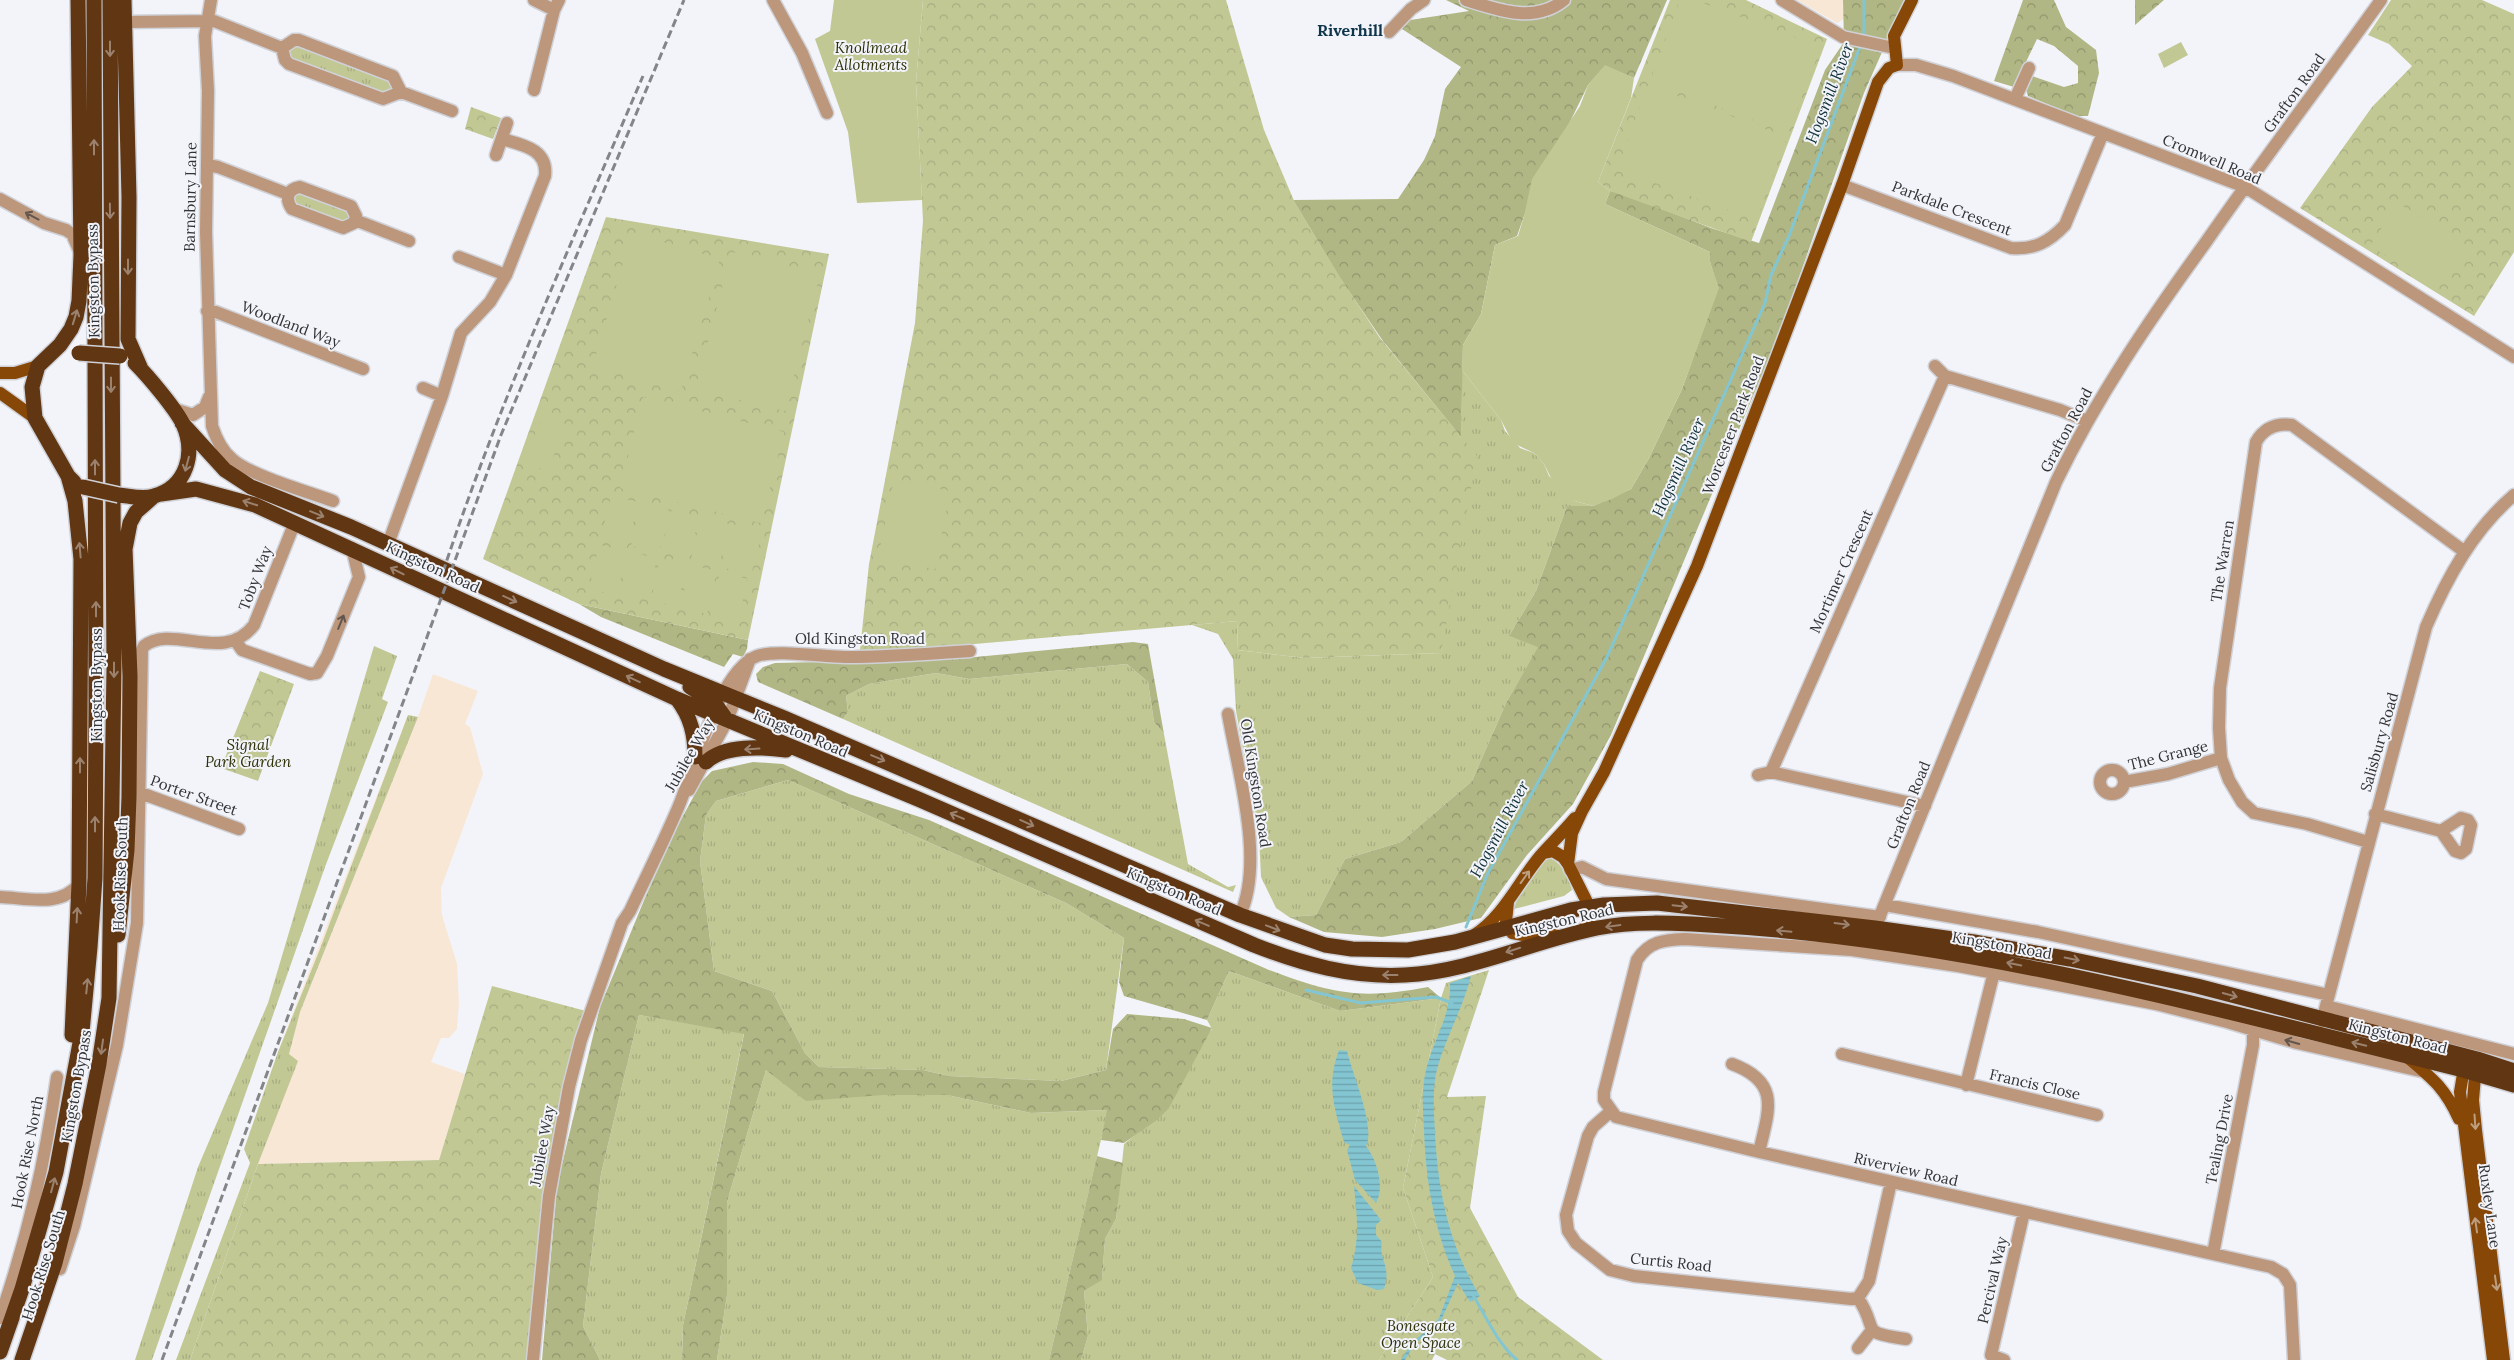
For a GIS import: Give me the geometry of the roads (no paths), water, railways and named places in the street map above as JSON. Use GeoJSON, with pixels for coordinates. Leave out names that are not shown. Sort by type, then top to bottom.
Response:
{"type":"FeatureCollection","features":[{"type":"Feature","properties":{"kind":"highway"},"geometry":{"type":"LineString","coordinates":[[66,1120],[72,1053],[79,884],[81,559],[75,501],[68,476],[35,418],[32,387],[43,361],[60,345],[76,318],[82,255],[78,0]]}},
{"type":"Feature","properties":{"kind":"highway","name":"Kingston Bypass"},"geometry":{"type":"LineString","coordinates":[[0,1352],[40,1232],[56,1172],[82,1032],[95,878],[94,0]]}},
{"type":"Feature","properties":{"kind":"highway","name":"Kingston Bypass"},"geometry":{"type":"LineString","coordinates":[[22,1360],[55,1263],[75,1184],[99,1064],[108,998],[114,668],[110,0]]}},
{"type":"Feature","properties":{"kind":"highway"},"geometry":{"type":"LineString","coordinates":[[124,0],[128,338],[141,369]]}},
{"type":"Feature","properties":{"kind":"highway"},"geometry":{"type":"LineString","coordinates":[[43,361],[58,353],[127,357],[141,369],[182,423],[189,449],[187,466],[177,483],[157,495],[136,512],[126,536],[127,629],[130,676],[127,850],[122,902],[108,998]]}},
{"type":"Feature","properties":{"kind":"highway","name":"Kingston Road"},"geometry":{"type":"LineString","coordinates":[[182,423],[219,465],[239,481],[388,544],[664,669],[800,752],[926,803],[1285,957],[1323,968],[1366,975],[1405,975],[1439,972],[1575,933],[1622,924],[1696,925],[1819,934],[1930,949],[2126,986],[2406,1056],[2514,1071]]}},
{"type":"Feature","properties":{"kind":"highway"},"geometry":{"type":"LineString","coordinates":[[68,476],[83,488],[119,495],[157,495]]}},
{"type":"Feature","properties":{"kind":"highway","name":"Kingston Road"},"geometry":{"type":"LineString","coordinates":[[157,495],[196,489],[255,505],[352,548],[421,583],[677,699],[724,707],[1240,915],[1297,937],[1325,945],[1388,951],[1439,945],[1506,926],[1589,907],[1632,903],[1657,903],[1878,923],[2070,959],[2197,986],[2326,1007],[2470,1065],[2514,1085]]}},
{"type":"Feature","properties":{"kind":"highway"},"geometry":{"type":"LineString","coordinates":[[677,699],[689,719],[701,759],[751,748],[800,752]]}},
{"type":"Feature","properties":{"kind":"main road"},"geometry":{"type":"LineString","coordinates":[[1897,65],[1894,48],[1897,29],[1912,0]]}},
{"type":"Feature","properties":{"kind":"main road","name":"Worcester Park Road"},"geometry":{"type":"LineString","coordinates":[[1582,811],[1604,772],[1697,566],[1842,185],[1878,82],[1889,68],[1897,65]]}},
{"type":"Feature","properties":{"kind":"main road"},"geometry":{"type":"LineString","coordinates":[[0,373],[15,373],[43,361]]}},
{"type":"Feature","properties":{"kind":"main road"},"geometry":{"type":"LineString","coordinates":[[0,393],[35,418]]}},
{"type":"Feature","properties":{"kind":"main road"},"geometry":{"type":"LineString","coordinates":[[1469,938],[1489,924],[1508,902],[1543,853],[1582,811]]}},
{"type":"Feature","properties":{"kind":"main road"},"geometry":{"type":"LineString","coordinates":[[1569,867],[1572,833],[1582,811]]}},
{"type":"Feature","properties":{"kind":"main road"},"geometry":{"type":"LineString","coordinates":[[1508,902],[1506,926],[1512,933],[1521,935],[1575,933],[1591,918],[1589,907],[1569,867],[1557,852],[1543,853]]}},
{"type":"Feature","properties":{"kind":"main road"},"geometry":{"type":"LineString","coordinates":[[2406,1056],[2425,1072],[2449,1097],[2464,1131]]}},
{"type":"Feature","properties":{"kind":"main road","name":"Ruxley Lane"},"geometry":{"type":"LineString","coordinates":[[2470,1065],[2460,1092],[2493,1360]]}},
{"type":"Feature","properties":{"kind":"main road","name":"Ruxley Lane"},"geometry":{"type":"LineString","coordinates":[[2470,1065],[2478,1158],[2501,1319],[2504,1360]]}},
{"type":"Feature","properties":{"kind":"street","name":"Barnsbury Lane"},"geometry":{"type":"LineString","coordinates":[[211,0],[206,36],[207,312],[210,415],[216,436],[232,460],[252,471],[333,501]]}},
{"type":"Feature","properties":{"kind":"street"},"geometry":{"type":"LineString","coordinates":[[534,0],[557,5],[534,90]]}},
{"type":"Feature","properties":{"kind":"street"},"geometry":{"type":"LineString","coordinates":[[773,0],[802,53],[826,113]]}},
{"type":"Feature","properties":{"kind":"street"},"geometry":{"type":"LineString","coordinates":[[1389,32],[1411,9],[1424,0]]}},
{"type":"Feature","properties":{"kind":"street"},"geometry":{"type":"LineString","coordinates":[[1466,0],[1510,13],[1528,14],[1553,9],[1564,0]]}},
{"type":"Feature","properties":{"kind":"street"},"geometry":{"type":"LineString","coordinates":[[1782,0],[1844,37],[1894,48]]}},
{"type":"Feature","properties":{"kind":"street","name":"Grafton Road"},"geometry":{"type":"LineString","coordinates":[[1878,923],[2056,482],[2087,421],[2119,367],[2245,187],[2381,0]]}},
{"type":"Feature","properties":{"kind":"street"},"geometry":{"type":"LineString","coordinates":[[125,22],[208,20],[282,48]]}},
{"type":"Feature","properties":{"kind":"street"},"geometry":{"type":"LineString","coordinates":[[282,48],[294,40],[299,40],[393,76],[401,92]]}},
{"type":"Feature","properties":{"kind":"street"},"geometry":{"type":"LineString","coordinates":[[282,48],[285,60],[290,64],[382,99],[401,92],[452,111]]}},
{"type":"Feature","properties":{"kind":"street","name":"Cromwell Road"},"geometry":{"type":"LineString","coordinates":[[1897,65],[1916,65],[2015,99],[2245,187],[2514,357]]}},
{"type":"Feature","properties":{"kind":"street"},"geometry":{"type":"LineString","coordinates":[[2015,99],[2030,68]]}},
{"type":"Feature","properties":{"kind":"street"},"geometry":{"type":"LineString","coordinates":[[496,155],[507,123]]}},
{"type":"Feature","properties":{"kind":"street","name":"Parkdale Crescent"},"geometry":{"type":"LineString","coordinates":[[1842,185],[2010,248],[2038,246],[2055,236],[2065,225],[2102,133]]}},
{"type":"Feature","properties":{"kind":"street"},"geometry":{"type":"LineString","coordinates":[[388,544],[442,396],[461,333],[490,302],[506,276],[546,169],[545,161],[539,154],[502,139]]}},
{"type":"Feature","properties":{"kind":"street"},"geometry":{"type":"LineString","coordinates":[[207,165],[218,167],[288,194]]}},
{"type":"Feature","properties":{"kind":"street"},"geometry":{"type":"LineString","coordinates":[[300,187],[351,206],[355,212],[354,223],[347,227],[338,227],[292,209],[287,199],[288,194],[300,187]]}},
{"type":"Feature","properties":{"kind":"street"},"geometry":{"type":"LineString","coordinates":[[0,199],[72,234],[82,255]]}},
{"type":"Feature","properties":{"kind":"street"},"geometry":{"type":"LineString","coordinates":[[355,220],[409,241]]}},
{"type":"Feature","properties":{"kind":"street"},"geometry":{"type":"LineString","coordinates":[[459,257],[506,276]]}},
{"type":"Feature","properties":{"kind":"street","name":"Woodland Way"},"geometry":{"type":"LineString","coordinates":[[207,312],[216,312],[363,369]]}},
{"type":"Feature","properties":{"kind":"street"},"geometry":{"type":"LineString","coordinates":[[1935,366],[1945,376],[2060,410],[2087,421]]}},
{"type":"Feature","properties":{"kind":"street","name":"Mortimer Crescent"},"geometry":{"type":"LineString","coordinates":[[1925,806],[1764,773],[1945,376]]}},
{"type":"Feature","properties":{"kind":"street"},"geometry":{"type":"LineString","coordinates":[[423,388],[442,396]]}},
{"type":"Feature","properties":{"kind":"street"},"geometry":{"type":"LineString","coordinates":[[171,408],[189,415],[197,414],[205,407],[210,394]]}},
{"type":"Feature","properties":{"kind":"street","name":"The Warren"},"geometry":{"type":"LineString","coordinates":[[2368,842],[2306,824],[2254,813],[2242,802],[2229,780],[2221,758],[2220,688],[2256,442],[2261,434],[2270,427],[2292,424],[2465,552]]}},
{"type":"Feature","properties":{"kind":"street","name":"Salisbury Road"},"geometry":{"type":"LineString","coordinates":[[2326,1007],[2375,814],[2426,627],[2442,591],[2465,552],[2484,525],[2514,495]]}},
{"type":"Feature","properties":{"kind":"street","name":"Toby Way"},"geometry":{"type":"LineString","coordinates":[[235,640],[248,633],[254,625],[295,522]]}},
{"type":"Feature","properties":{"kind":"street"},"geometry":{"type":"LineString","coordinates":[[127,629],[144,646],[159,639],[217,643],[235,640],[242,650],[310,674],[317,673],[321,670],[359,577],[352,548]]}},
{"type":"Feature","properties":{"kind":"street","name":"Hook Rise South"},"geometry":{"type":"LineString","coordinates":[[30,1360],[74,1226],[117,1045],[137,923],[138,792],[142,650],[144,646]]}},
{"type":"Feature","properties":{"kind":"street","name":"Old Kingston Road"},"geometry":{"type":"LineString","coordinates":[[724,707],[750,659],[769,654],[843,657],[970,651]]}},
{"type":"Feature","properties":{"kind":"street","name":"Jubilee Way"},"geometry":{"type":"LineString","coordinates":[[533,1360],[549,1196],[569,1087],[597,993],[616,944],[624,934],[630,911],[724,707]]}},
{"type":"Feature","properties":{"kind":"street","name":"Old Kingston Road"},"geometry":{"type":"LineString","coordinates":[[1228,714],[1252,852],[1245,904],[1240,915]]}},
{"type":"Feature","properties":{"kind":"street","name":"The Grange"},"geometry":{"type":"LineString","coordinates":[[2124,782],[2168,774],[2221,758]]}},
{"type":"Feature","properties":{"kind":"street","name":"Porter Street"},"geometry":{"type":"LineString","coordinates":[[138,792],[239,829]]}},
{"type":"Feature","properties":{"kind":"street"},"geometry":{"type":"LineString","coordinates":[[2375,814],[2441,831]]}},
{"type":"Feature","properties":{"kind":"street"},"geometry":{"type":"LineString","coordinates":[[1569,867],[1582,867],[1606,879],[1878,923]]}},
{"type":"Feature","properties":{"kind":"street"},"geometry":{"type":"LineString","coordinates":[[0,897],[54,900],[72,892],[79,884]]}},
{"type":"Feature","properties":{"kind":"street"},"geometry":{"type":"LineString","coordinates":[[1885,905],[1905,907],[2038,932],[2514,1054]]}},
{"type":"Feature","properties":{"kind":"street","name":"Kingston Road"},"geometry":{"type":"LineString","coordinates":[[1610,1112],[1604,1100],[1604,1092],[1637,960],[1650,945],[1667,940],[1685,939],[1798,945],[1901,956],[1994,972],[2156,1004],[2297,1043],[2425,1072]]}},
{"type":"Feature","properties":{"kind":"street","name":"Francis Close"},"geometry":{"type":"LineString","coordinates":[[1966,1085],[1994,972]]}},
{"type":"Feature","properties":{"kind":"street","name":"Tealing Drive"},"geometry":{"type":"LineString","coordinates":[[2213,1254],[2249,1063],[2253,1030]]}},
{"type":"Feature","properties":{"kind":"street","name":"Francis Close"},"geometry":{"type":"LineString","coordinates":[[1842,1054],[2097,1115]]}},
{"type":"Feature","properties":{"kind":"street"},"geometry":{"type":"LineString","coordinates":[[1732,1064],[1752,1073],[1760,1080],[1769,1096],[1769,1106],[1759,1152]]}},
{"type":"Feature","properties":{"kind":"street","name":"Hook Rise North"},"geometry":{"type":"LineString","coordinates":[[0,1318],[29,1227],[47,1146],[57,1077]]}},
{"type":"Feature","properties":{"kind":"street","name":"Riverview Road"},"geometry":{"type":"LineString","coordinates":[[1610,1112],[1622,1120],[1759,1152],[2271,1266],[2278,1269],[2288,1279],[2291,1294],[2294,1360]]}},
{"type":"Feature","properties":{"kind":"street","name":"Curtis Road"},"geometry":{"type":"LineString","coordinates":[[1610,1112],[1593,1127],[1588,1136],[1566,1215],[1568,1230],[1576,1243],[1610,1270],[1634,1276],[1851,1299],[1858,1298]]}},
{"type":"Feature","properties":{"kind":"street"},"geometry":{"type":"LineString","coordinates":[[1891,1182],[1869,1281],[1858,1298],[1864,1307],[1872,1330],[1880,1335],[1906,1339]]}},
{"type":"Feature","properties":{"kind":"street","name":"Percival Way"},"geometry":{"type":"LineString","coordinates":[[2004,1360],[1991,1354],[2024,1212]]}},
{"type":"Feature","properties":{"kind":"street"},"geometry":{"type":"LineString","coordinates":[[1858,1348],[1872,1330]]}},
{"type":"Feature","properties":{"kind":"water"},"geometry":{"type":"Polygon","coordinates":[[[1471,976],[1464,1000],[1437,1069],[1434,1085],[1434,1109],[1442,1197],[1460,1258],[1480,1296],[1470,1302],[1458,1283],[1439,1325],[1415,1343],[1405,1360],[1401,1360],[1413,1341],[1432,1327],[1439,1318],[1455,1276],[1436,1223],[1432,1205],[1425,1150],[1423,1093],[1424,1078],[1429,1059],[1448,1005],[1450,983],[1471,976]]]}},
{"type":"Feature","properties":{"kind":"water"},"geometry":{"type":"Polygon","coordinates":[[[1339,1050],[1347,1051],[1366,1113],[1368,1137],[1366,1146],[1376,1166],[1380,1182],[1379,1197],[1376,1203],[1355,1180],[1347,1150],[1350,1145],[1344,1142],[1337,1118],[1332,1085],[1339,1050]]]}},
{"type":"Feature","properties":{"kind":"water"},"geometry":{"type":"Polygon","coordinates":[[[1354,1186],[1381,1220],[1376,1225],[1376,1235],[1382,1242],[1381,1248],[1386,1269],[1384,1289],[1377,1290],[1358,1283],[1351,1268],[1357,1237],[1354,1186]]]}},
{"type":"Feature","properties":{"kind":"waterway","name":"Hogsmill River"},"geometry":{"type":"LineString","coordinates":[[1864,0],[1864,38]]}},
{"type":"Feature","properties":{"kind":"waterway","name":"Hogsmill River"},"geometry":{"type":"LineString","coordinates":[[1466,927],[1487,875],[1607,657],[1765,303],[1771,275],[1789,236],[1861,44]]}},
{"type":"Feature","properties":{"kind":"waterway"},"geometry":{"type":"LineString","coordinates":[[1306,990],[1361,1003],[1436,997],[1452,1003]]}},
{"type":"Feature","properties":{"kind":"waterway","name":"Hogsmill River"},"geometry":{"type":"LineString","coordinates":[[1473,1295],[1498,1338],[1517,1360]]}},
{"type":"Feature","properties":{"kind":"railway"},"geometry":{"type":"LineString","coordinates":[[162,1360],[501,435],[684,0]]}},
{"type":"Feature","properties":{"kind":"railway"},"geometry":{"type":"LineString","coordinates":[[443,572],[512,384],[643,76]]}},
{"type":"Feature","properties":{"kind":"district","name":"Riverhill"},"geometry":{"type":"Point","coordinates":[1350,30]}},
{"type":"Feature","properties":{"kind":"park label","name":"Knollmead Allotments"},"geometry":{"type":"Point","coordinates":[871,56]}},
{"type":"Feature","properties":{"kind":"park label","name":"Signal Park Garden"},"geometry":{"type":"Point","coordinates":[248,752]}},
{"type":"Feature","properties":{"kind":"park label","name":"Bonesgate Open Space"},"geometry":{"type":"Point","coordinates":[1421,1334]}}]}
